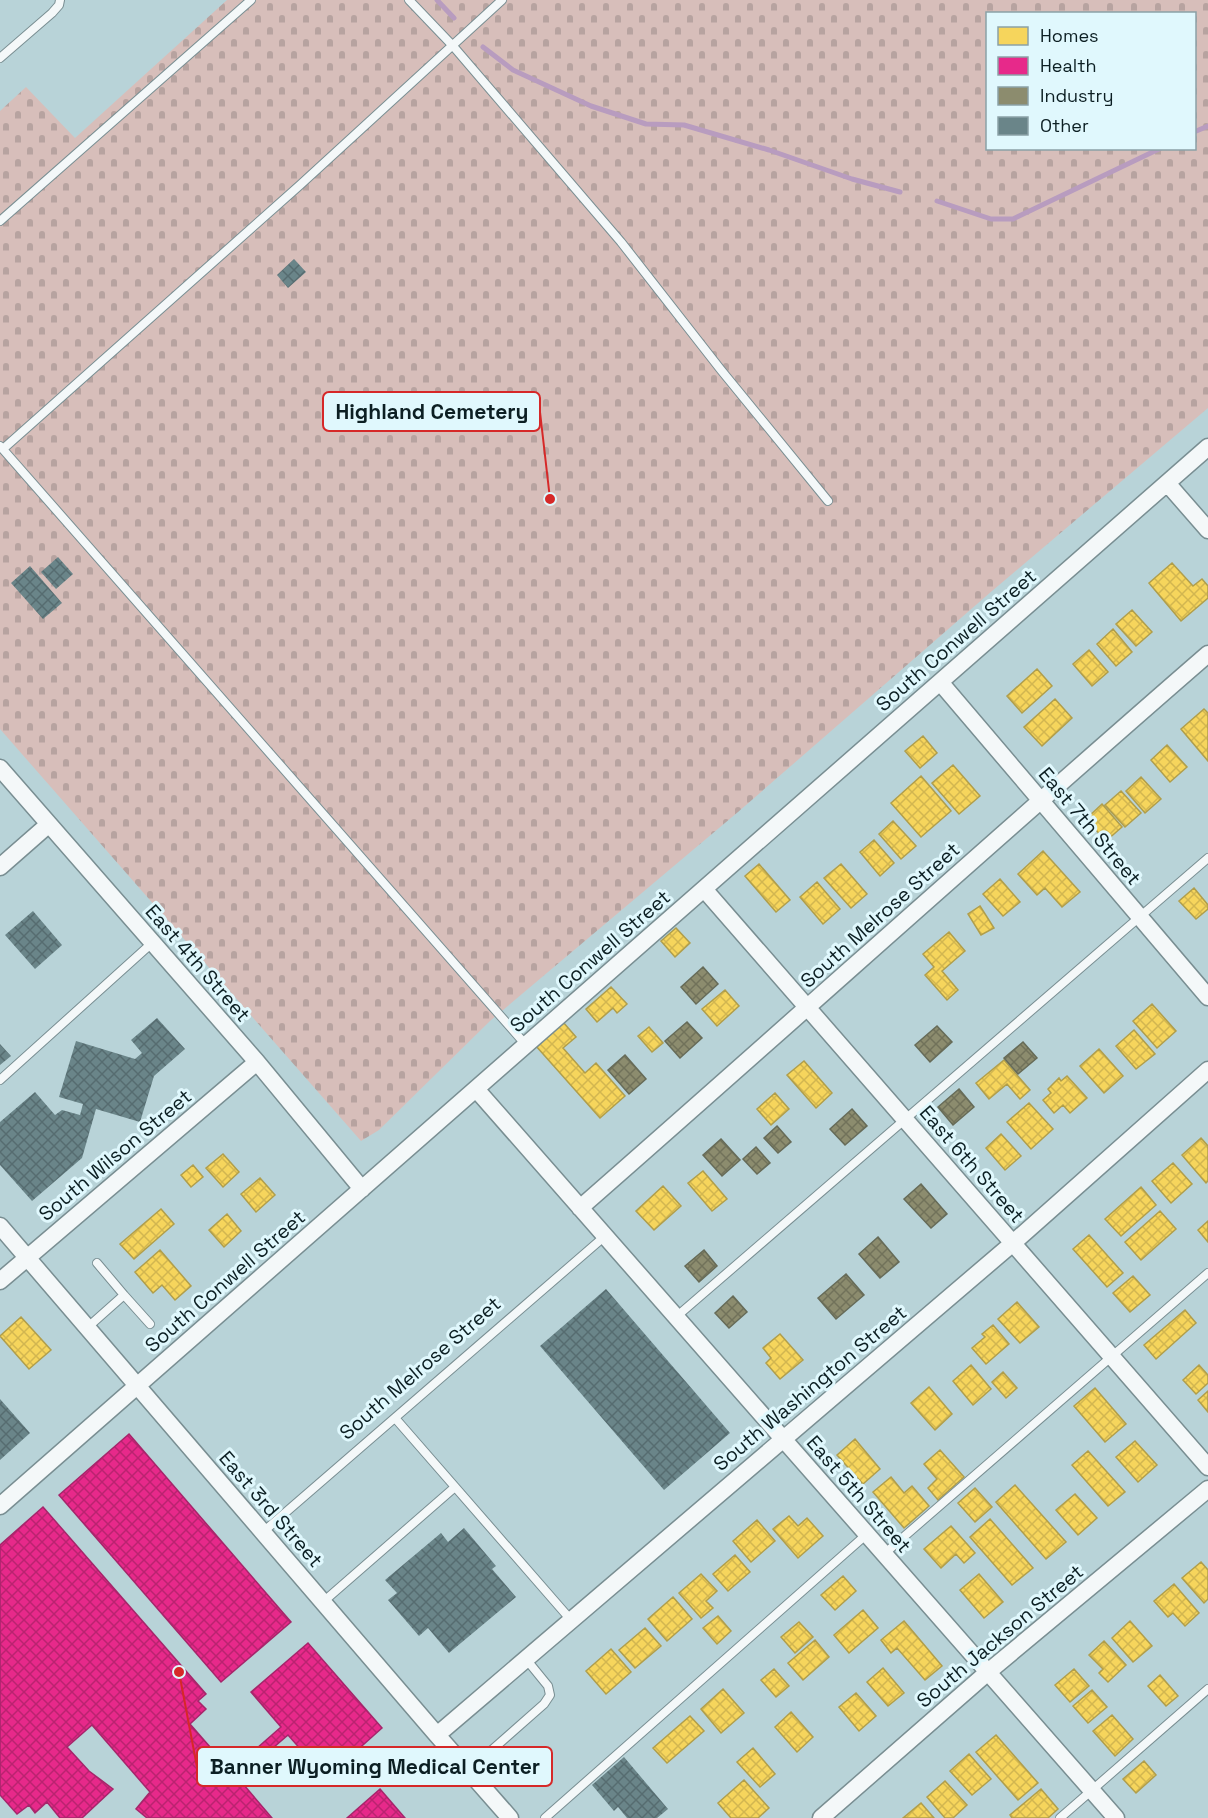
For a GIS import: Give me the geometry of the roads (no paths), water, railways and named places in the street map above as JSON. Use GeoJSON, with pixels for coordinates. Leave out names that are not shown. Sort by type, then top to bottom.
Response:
{"type":"FeatureCollection","features":[{"type":"Feature","properties":{"kind":"street","name":"South Conwell Street"},"geometry":{"type":"LineString","coordinates":[[0,1506],[1208,447]]}},
{"type":"Feature","properties":{"kind":"street"},"geometry":{"type":"LineString","coordinates":[[1167,483],[1208,530]]}},
{"type":"Feature","properties":{"kind":"street","name":"South Melrose Street"},"geometry":{"type":"LineString","coordinates":[[580,1208],[1208,654]]}},
{"type":"Feature","properties":{"kind":"street","name":"East 7th Street"},"geometry":{"type":"LineString","coordinates":[[940,682],[1208,997]]}},
{"type":"Feature","properties":{"kind":"street","name":"East 4th Street"},"geometry":{"type":"LineString","coordinates":[[0,768],[257,1062],[362,1189]]}},
{"type":"Feature","properties":{"kind":"street"},"geometry":{"type":"LineString","coordinates":[[0,867],[48,824]]}},
{"type":"Feature","properties":{"kind":"street","name":"East 6th Street"},"geometry":{"type":"LineString","coordinates":[[704,889],[1208,1467]]}},
{"type":"Feature","properties":{"kind":"street","name":"South Wilson Street"},"geometry":{"type":"LineString","coordinates":[[0,1281],[257,1062]]}},
{"type":"Feature","properties":{"kind":"street","name":"South Washington Street"},"geometry":{"type":"LineString","coordinates":[[437,1735],[1013,1243],[1208,1070]]}},
{"type":"Feature","properties":{"kind":"street","name":"East 5th Street"},"geometry":{"type":"LineString","coordinates":[[476,1089],[1116,1818]]}},
{"type":"Feature","properties":{"kind":"street","name":"East 3rd Street"},"geometry":{"type":"LineString","coordinates":[[0,1226],[510,1818]]}},
{"type":"Feature","properties":{"kind":"street","name":"South Jackson Street"},"geometry":{"type":"LineString","coordinates":[[821,1818],[988,1672],[1208,1489]]}},
{"type":"Feature","properties":{"kind":"lane"},"geometry":{"type":"LineString","coordinates":[[0,58],[52,13],[60,0]]}},
{"type":"Feature","properties":{"kind":"lane"},"geometry":{"type":"LineString","coordinates":[[0,221],[250,0]]}},
{"type":"Feature","properties":{"kind":"lane"},"geometry":{"type":"LineString","coordinates":[[409,0],[453,46],[621,242],[828,501]]}},
{"type":"Feature","properties":{"kind":"lane"},"geometry":{"type":"LineString","coordinates":[[502,0],[2,447],[526,1045]]}},
{"type":"Feature","properties":{"kind":"lane"},"geometry":{"type":"LineString","coordinates":[[676,1317],[1208,858]]}},
{"type":"Feature","properties":{"kind":"lane"},"geometry":{"type":"LineString","coordinates":[[0,1080],[152,943]]}},
{"type":"Feature","properties":{"kind":"lane","name":"South Melrose Street"},"geometry":{"type":"LineString","coordinates":[[263,1532],[605,1236]]}},
{"type":"Feature","properties":{"kind":"lane"},"geometry":{"type":"LineString","coordinates":[[97,1263],[150,1324]]}},
{"type":"Feature","properties":{"kind":"lane"},"geometry":{"type":"LineString","coordinates":[[884,1554],[1208,1273]]}},
{"type":"Feature","properties":{"kind":"lane"},"geometry":{"type":"LineString","coordinates":[[88,1327],[124,1295]]}},
{"type":"Feature","properties":{"kind":"lane"},"geometry":{"type":"LineString","coordinates":[[395,1418],[571,1620]]}},
{"type":"Feature","properties":{"kind":"lane"},"geometry":{"type":"LineString","coordinates":[[323,1602],[455,1487]]}},
{"type":"Feature","properties":{"kind":"lane"},"geometry":{"type":"LineString","coordinates":[[545,1818],[867,1534]]}},
{"type":"Feature","properties":{"kind":"lane"},"geometry":{"type":"LineString","coordinates":[[468,1771],[544,1704],[550,1695],[548,1686],[526,1659]]}},
{"type":"Feature","properties":{"kind":"lane"},"geometry":{"type":"LineString","coordinates":[[1060,1818],[1208,1689]]}},
{"type":"Feature","properties":{"kind":"waterway"},"geometry":{"type":"LineString","coordinates":[[437,0],[454,18]]}},
{"type":"Feature","properties":{"kind":"waterway"},"geometry":{"type":"LineString","coordinates":[[483,47],[513,70],[591,106],[646,124],[684,125],[769,150],[852,179],[900,192]]}},
{"type":"Feature","properties":{"kind":"waterway"},"geometry":{"type":"LineString","coordinates":[[1196,131],[1208,126]]}},
{"type":"Feature","properties":{"kind":"waterway"},"geometry":{"type":"LineString","coordinates":[[937,201],[991,219],[1013,219],[1157,150]]}},
{"type":"Feature","properties":{"kind":"place","name":"Highland Cemetery"},"geometry":{"type":"Point","coordinates":[550,499]}},
{"type":"Feature","properties":{"kind":"place","name":"Banner Wyoming Medical Center"},"geometry":{"type":"Point","coordinates":[179,1672]}}]}
